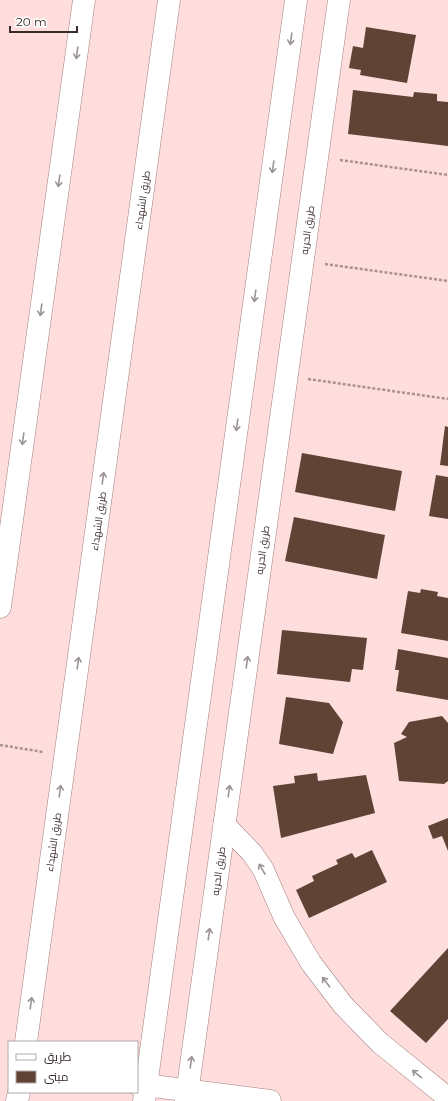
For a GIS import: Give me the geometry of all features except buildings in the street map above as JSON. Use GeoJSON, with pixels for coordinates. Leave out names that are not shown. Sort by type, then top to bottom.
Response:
{"type":"FeatureCollection","features":[{"type":"Feature","properties":{"kind":"street"},"geometry":{"type":"LineString","coordinates":[[0,607],[84,0]]}},
{"type":"Feature","properties":{"kind":"street","name":"طريق الشهداء"},"geometry":{"type":"LineString","coordinates":[[29,1040],[65,755],[169,0]]}},
{"type":"Feature","properties":{"kind":"street"},"geometry":{"type":"LineString","coordinates":[[270,1101],[186,1096],[142,1090],[296,0]]}},
{"type":"Feature","properties":{"kind":"street","name":"طريق الحريه"},"geometry":{"type":"LineString","coordinates":[[186,1096],[339,0]]}},
{"type":"Feature","properties":{"kind":"street"},"geometry":{"type":"LineString","coordinates":[[224,824],[252,853],[263,869],[292,930],[311,963],[343,1005],[380,1043],[448,1098]]}},
{"type":"Feature","properties":{"kind":"path"},"geometry":{"type":"LineString","coordinates":[[318,157],[448,175]]}},
{"type":"Feature","properties":{"kind":"path"},"geometry":{"type":"LineString","coordinates":[[303,261],[448,282]]}},
{"type":"Feature","properties":{"kind":"path"},"geometry":{"type":"LineString","coordinates":[[287,376],[448,399]]}},
{"type":"Feature","properties":{"kind":"path"},"geometry":{"type":"LineString","coordinates":[[0,745],[65,755]]}}]}
